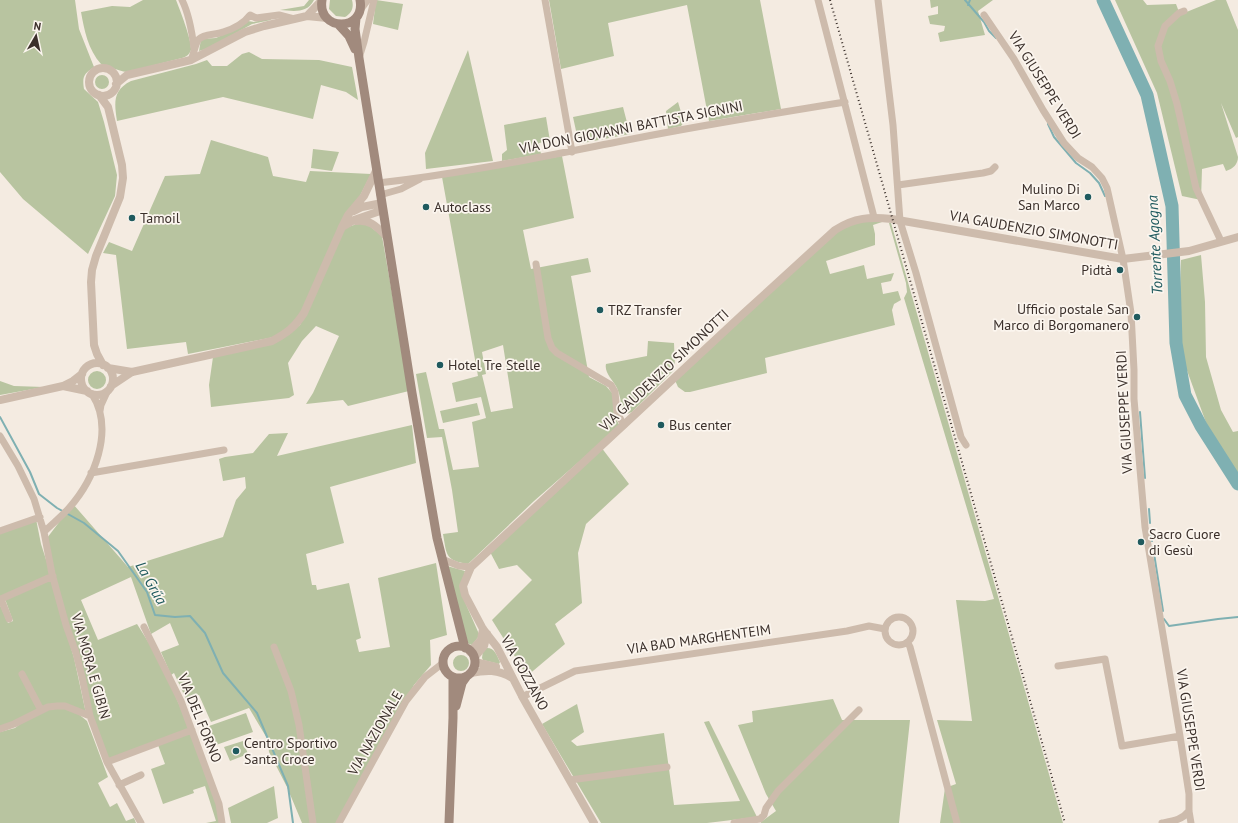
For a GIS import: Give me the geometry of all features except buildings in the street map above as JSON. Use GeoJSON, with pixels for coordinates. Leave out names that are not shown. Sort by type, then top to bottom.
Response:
{"type":"FeatureCollection","features":[{"type":"Feature","properties":{"kind":"main road"},"geometry":{"type":"LineString","coordinates":[[322,0],[322,9],[326,18],[332,22],[347,24],[356,18]]}},
{"type":"Feature","properties":{"kind":"main road"},"geometry":{"type":"LineString","coordinates":[[360,4],[355,29],[386,236],[418,427],[442,559],[457,618],[474,666],[462,683],[453,718]]}},
{"type":"Feature","properties":{"kind":"main road"},"geometry":{"type":"LineString","coordinates":[[338,24],[349,36],[359,58]]}},
{"type":"Feature","properties":{"kind":"main road"},"geometry":{"type":"LineString","coordinates":[[454,647],[457,631],[457,618]]}},
{"type":"Feature","properties":{"kind":"main road"},"geometry":{"type":"LineString","coordinates":[[468,675],[457,678],[446,672],[443,663],[444,655],[450,649],[457,646],[471,655]]}},
{"type":"Feature","properties":{"kind":"main road"},"geometry":{"type":"LineString","coordinates":[[449,823],[453,677]]}},
{"type":"Feature","properties":{"kind":"street"},"geometry":{"type":"LineString","coordinates":[[182,0],[191,30],[193,57]]}},
{"type":"Feature","properties":{"kind":"street"},"geometry":{"type":"LineString","coordinates":[[307,16],[322,0]]}},
{"type":"Feature","properties":{"kind":"street"},"geometry":{"type":"LineString","coordinates":[[360,4],[367,0]]}},
{"type":"Feature","properties":{"kind":"street"},"geometry":{"type":"LineString","coordinates":[[359,58],[374,0]]}},
{"type":"Feature","properties":{"kind":"street"},"geometry":{"type":"LineString","coordinates":[[545,0],[572,152]]}},
{"type":"Feature","properties":{"kind":"street"},"geometry":{"type":"LineString","coordinates":[[818,0],[874,217]]}},
{"type":"Feature","properties":{"kind":"street"},"geometry":{"type":"LineString","coordinates":[[878,0],[893,125],[900,220],[961,437],[966,446]]}},
{"type":"Feature","properties":{"kind":"street"},"geometry":{"type":"LineString","coordinates":[[1184,11],[1179,13],[1165,26],[1158,46],[1177,104],[1196,188],[1221,241]]}},
{"type":"Feature","properties":{"kind":"street"},"geometry":{"type":"LineString","coordinates":[[193,57],[198,40],[202,37],[231,29],[246,20],[250,15],[256,18],[279,15],[294,19]]}},
{"type":"Feature","properties":{"kind":"street","name":"VIA GIUSEPPE VERDI"},"geometry":{"type":"LineString","coordinates":[[984,15],[1014,59],[1042,110],[1064,143],[1078,158],[1092,167],[1102,178],[1107,188],[1122,259],[1132,329],[1134,399],[1145,526],[1189,794],[1191,823]]}},
{"type":"Feature","properties":{"kind":"street"},"geometry":{"type":"LineString","coordinates":[[108,107],[111,92],[116,84],[127,75],[193,57],[245,32],[307,16],[326,18]]}},
{"type":"Feature","properties":{"kind":"street"},"geometry":{"type":"LineString","coordinates":[[100,414],[101,405],[113,378],[97,354],[94,345],[91,282],[92,270],[96,256],[120,197],[123,178],[122,166],[108,107],[99,95],[90,88],[89,82],[90,76],[99,69],[107,69],[112,72],[127,75]]}},
{"type":"Feature","properties":{"kind":"street"},"geometry":{"type":"LineString","coordinates":[[112,72],[115,77],[116,84]]}},
{"type":"Feature","properties":{"kind":"street"},"geometry":{"type":"LineString","coordinates":[[99,95],[106,95],[111,92]]}},
{"type":"Feature","properties":{"kind":"street","name":"VIA DON GIOVANNI BATTISTA SIGNINI"},"geometry":{"type":"LineString","coordinates":[[378,183],[422,178],[572,152],[622,141],[845,102]]}},
{"type":"Feature","properties":{"kind":"street"},"geometry":{"type":"LineString","coordinates":[[898,185],[983,173],[991,171],[995,167]]}},
{"type":"Feature","properties":{"kind":"street"},"geometry":{"type":"LineString","coordinates":[[88,366],[95,364],[132,372],[272,341],[288,332],[297,324],[304,313],[348,215],[364,196],[376,171]]}},
{"type":"Feature","properties":{"kind":"street","name":"VIA DON GIOVANNI BATTISTA SIGNINI"},"geometry":{"type":"LineString","coordinates":[[382,203],[401,189],[422,178]]}},
{"type":"Feature","properties":{"kind":"street"},"geometry":{"type":"LineString","coordinates":[[352,212],[362,207],[382,203]]}},
{"type":"Feature","properties":{"kind":"street"},"geometry":{"type":"LineString","coordinates":[[342,227],[382,203]]}},
{"type":"Feature","properties":{"kind":"street","name":"VIA GAUDENZIO SIMONOTTI"},"geometry":{"type":"LineString","coordinates":[[466,578],[471,567],[743,314],[835,230],[843,225],[853,221],[874,217],[900,220],[1122,259],[1189,251],[1238,237]]}},
{"type":"Feature","properties":{"kind":"street"},"geometry":{"type":"LineString","coordinates":[[350,223],[363,220],[369,222],[386,236]]}},
{"type":"Feature","properties":{"kind":"street"},"geometry":{"type":"LineString","coordinates":[[536,264],[548,338],[552,348],[557,353],[611,385],[615,392],[617,413],[624,425]]}},
{"type":"Feature","properties":{"kind":"street"},"geometry":{"type":"LineString","coordinates":[[0,400],[63,386],[73,381],[82,374],[88,366],[94,345]]}},
{"type":"Feature","properties":{"kind":"street"},"geometry":{"type":"LineString","coordinates":[[63,386],[100,395],[132,372]]}},
{"type":"Feature","properties":{"kind":"street"},"geometry":{"type":"LineString","coordinates":[[44,532],[65,512],[79,494],[96,464],[102,433],[100,414],[97,403],[82,384],[82,374]]}},
{"type":"Feature","properties":{"kind":"street","name":"VIA MORA E GIBIN"},"geometry":{"type":"LineString","coordinates":[[0,436],[18,466],[34,499],[40,516],[53,576],[66,625],[81,671],[90,716],[107,762],[141,823]]}},
{"type":"Feature","properties":{"kind":"street"},"geometry":{"type":"LineString","coordinates":[[91,473],[224,450]]}},
{"type":"Feature","properties":{"kind":"street"},"geometry":{"type":"LineString","coordinates":[[0,531],[40,516]]}},
{"type":"Feature","properties":{"kind":"street"},"geometry":{"type":"LineString","coordinates":[[442,559],[459,566],[471,567]]}},
{"type":"Feature","properties":{"kind":"street"},"geometry":{"type":"LineString","coordinates":[[9,618],[0,599],[53,576]]}},
{"type":"Feature","properties":{"kind":"street","name":"VIA GOZZANO"},"geometry":{"type":"LineString","coordinates":[[466,578],[463,586],[465,594],[485,632],[497,647],[522,697],[594,823]]}},
{"type":"Feature","properties":{"kind":"street"},"geometry":{"type":"LineString","coordinates":[[902,617],[910,622],[913,635],[908,643],[903,645],[894,645],[886,638],[885,629],[889,621],[893,618],[902,617]]}},
{"type":"Feature","properties":{"kind":"street","name":"VIA BAD MARGHENTEIM"},"geometry":{"type":"LineString","coordinates":[[522,697],[575,671],[847,631],[869,626],[885,629]]}},
{"type":"Feature","properties":{"kind":"street","name":"VIA DEL FORNO"},"geometry":{"type":"LineString","coordinates":[[144,627],[181,701],[219,804],[222,823]]}},
{"type":"Feature","properties":{"kind":"street"},"geometry":{"type":"LineString","coordinates":[[471,655],[484,646],[485,632]]}},
{"type":"Feature","properties":{"kind":"street"},"geometry":{"type":"LineString","coordinates":[[908,643],[957,823]]}},
{"type":"Feature","properties":{"kind":"street"},"geometry":{"type":"LineString","coordinates":[[274,647],[291,691],[299,724],[313,823]]}},
{"type":"Feature","properties":{"kind":"street"},"geometry":{"type":"LineString","coordinates":[[471,655],[507,671],[512,678]]}},
{"type":"Feature","properties":{"kind":"street"},"geometry":{"type":"LineString","coordinates":[[1058,666],[1105,659],[1122,746],[1180,736]]}},
{"type":"Feature","properties":{"kind":"street","name":"VIA NAZIONALE"},"geometry":{"type":"LineString","coordinates":[[339,823],[406,701],[425,676],[443,663]]}},
{"type":"Feature","properties":{"kind":"street"},"geometry":{"type":"LineString","coordinates":[[468,675],[485,670],[491,670],[503,673],[512,678]]}},
{"type":"Feature","properties":{"kind":"street"},"geometry":{"type":"LineString","coordinates":[[22,674],[41,710]]}},
{"type":"Feature","properties":{"kind":"street"},"geometry":{"type":"LineString","coordinates":[[0,729],[14,724],[48,707],[66,706],[90,716]]}},
{"type":"Feature","properties":{"kind":"street"},"geometry":{"type":"LineString","coordinates":[[734,823],[755,820],[764,815],[766,808],[778,791],[858,710]]}},
{"type":"Feature","properties":{"kind":"street"},"geometry":{"type":"LineString","coordinates":[[107,762],[192,730]]}},
{"type":"Feature","properties":{"kind":"street"},"geometry":{"type":"LineString","coordinates":[[570,780],[667,767]]}},
{"type":"Feature","properties":{"kind":"street"},"geometry":{"type":"LineString","coordinates":[[119,785],[140,775]]}},
{"type":"Feature","properties":{"kind":"street"},"geometry":{"type":"LineString","coordinates":[[1162,823],[1179,820],[1189,811]]}},
{"type":"Feature","properties":{"kind":"green space"},"geometry":{"type":"Polygon","coordinates":[[[0,0],[75,0],[79,29],[94,67],[84,76],[84,89],[98,102],[117,175],[115,196],[88,254],[23,199],[0,172],[0,0]]]}},
{"type":"Feature","properties":{"kind":"green space"},"geometry":{"type":"Polygon","coordinates":[[[143,0],[176,0],[190,40],[191,50],[187,56],[183,58],[127,72],[101,64],[90,46],[85,32],[81,12],[112,6],[130,7],[143,0]]]}},
{"type":"Feature","properties":{"kind":"green space"},"geometry":{"type":"Polygon","coordinates":[[[309,0],[314,0],[308,8],[304,10],[280,10],[304,6],[309,0]]]}},
{"type":"Feature","properties":{"kind":"green space"},"geometry":{"type":"Polygon","coordinates":[[[330,0],[352,0],[352,10],[345,17],[336,16],[329,9],[330,0]]]}},
{"type":"Feature","properties":{"kind":"green space"},"geometry":{"type":"Polygon","coordinates":[[[376,0],[403,4],[398,30],[373,24],[376,0]]]}},
{"type":"Feature","properties":{"kind":"green space"},"geometry":{"type":"Polygon","coordinates":[[[549,0],[760,0],[781,109],[709,121],[687,5],[608,23],[614,56],[561,69],[549,0]]]}},
{"type":"Feature","properties":{"kind":"green space"},"geometry":{"type":"Polygon","coordinates":[[[930,0],[993,0],[978,11],[985,35],[940,42],[938,33],[944,31],[945,26],[930,24],[928,16],[938,14],[938,6],[931,8],[930,0]]]}},
{"type":"Feature","properties":{"kind":"green space"},"geometry":{"type":"Polygon","coordinates":[[[1115,0],[1143,0],[1147,5],[1176,4],[1179,12],[1184,13],[1216,0],[1226,0],[1238,30],[1238,137],[1236,138],[1221,103],[1238,160],[1235,166],[1226,171],[1223,164],[1202,169],[1201,200],[1182,196],[1157,93],[1115,0]]]}},
{"type":"Feature","properties":{"kind":"green space"},"geometry":{"type":"Polygon","coordinates":[[[270,18],[271,20],[252,24],[209,48],[199,51],[201,39],[216,38],[248,21],[254,22],[270,18]]]}},
{"type":"Feature","properties":{"kind":"green space"},"geometry":{"type":"Polygon","coordinates":[[[468,50],[493,161],[426,169],[425,153],[468,50]]]}},
{"type":"Feature","properties":{"kind":"green space"},"geometry":{"type":"Polygon","coordinates":[[[249,52],[262,59],[319,60],[352,67],[358,100],[346,92],[321,85],[313,119],[223,97],[117,121],[115,108],[116,97],[121,88],[131,81],[207,60],[212,66],[227,66],[242,54],[249,52]]]}},
{"type":"Feature","properties":{"kind":"green space"},"geometry":{"type":"Polygon","coordinates":[[[99,75],[105,75],[109,79],[109,85],[105,89],[99,89],[95,85],[95,79],[99,75]]]}},
{"type":"Feature","properties":{"kind":"green space"},"geometry":{"type":"Polygon","coordinates":[[[678,102],[684,122],[681,126],[668,129],[666,111],[678,102]]]}},
{"type":"Feature","properties":{"kind":"green space"},"geometry":{"type":"Polygon","coordinates":[[[623,107],[630,134],[583,143],[578,140],[573,117],[623,107]]]}},
{"type":"Feature","properties":{"kind":"green space"},"geometry":{"type":"Polygon","coordinates":[[[546,117],[550,141],[539,143],[541,154],[502,161],[502,154],[507,150],[504,125],[546,117]]]}},
{"type":"Feature","properties":{"kind":"green space"},"geometry":{"type":"Polygon","coordinates":[[[211,140],[268,157],[273,176],[306,182],[310,171],[371,174],[296,322],[274,337],[188,354],[186,342],[127,349],[116,255],[103,253],[109,242],[132,251],[165,176],[200,174],[211,140]]]}},
{"type":"Feature","properties":{"kind":"green space"},"geometry":{"type":"Polygon","coordinates":[[[313,149],[339,152],[332,171],[311,168],[313,149]]]}},
{"type":"Feature","properties":{"kind":"green space"},"geometry":{"type":"Polygon","coordinates":[[[562,156],[574,218],[523,230],[531,269],[588,258],[591,272],[571,276],[589,377],[606,386],[613,394],[614,416],[620,426],[534,501],[468,564],[451,559],[448,556],[445,547],[443,534],[458,532],[452,490],[442,437],[427,438],[416,374],[426,372],[439,429],[444,429],[453,470],[479,467],[472,422],[486,418],[481,397],[456,402],[452,383],[478,376],[442,177],[562,156]],[[503,345],[482,352],[486,374],[482,375],[491,412],[513,408],[503,345]]]}},
{"type":"Feature","properties":{"kind":"green space"},"geometry":{"type":"Polygon","coordinates":[[[853,221],[882,222],[873,225],[875,245],[826,261],[830,274],[864,265],[867,279],[894,273],[891,281],[881,283],[883,294],[898,291],[901,300],[894,304],[892,310],[895,325],[765,358],[767,373],[690,392],[685,392],[678,387],[674,378],[835,230],[853,221]]]}},
{"type":"Feature","properties":{"kind":"green space"},"geometry":{"type":"Polygon","coordinates":[[[360,223],[367,224],[382,236],[409,391],[348,406],[343,400],[306,404],[313,393],[339,336],[316,326],[302,341],[288,363],[294,395],[289,398],[211,407],[209,385],[213,357],[272,344],[300,325],[345,228],[360,223]]]}},
{"type":"Feature","properties":{"kind":"green space"},"geometry":{"type":"Polygon","coordinates":[[[889,223],[891,223],[1063,823],[940,823],[945,788],[956,784],[937,720],[972,721],[956,600],[985,601],[994,599],[904,298],[907,292],[906,283],[889,223]]]}},
{"type":"Feature","properties":{"kind":"green space"},"geometry":{"type":"Polygon","coordinates":[[[1201,255],[1205,302],[1206,357],[1221,410],[1233,432],[1238,431],[1238,474],[1208,428],[1185,365],[1179,331],[1181,260],[1201,255]]]}},
{"type":"Feature","properties":{"kind":"green space"},"geometry":{"type":"Polygon","coordinates":[[[648,341],[674,343],[675,369],[632,412],[627,414],[622,411],[618,391],[606,370],[606,364],[647,356],[648,341]]]}},
{"type":"Feature","properties":{"kind":"green space"},"geometry":{"type":"Polygon","coordinates":[[[97,371],[103,374],[106,380],[103,386],[97,389],[91,386],[88,380],[91,374],[97,371]]]}},
{"type":"Feature","properties":{"kind":"green space"},"geometry":{"type":"Polygon","coordinates":[[[0,381],[14,386],[44,387],[0,395],[0,381]]]}},
{"type":"Feature","properties":{"kind":"green space"},"geometry":{"type":"Polygon","coordinates":[[[477,403],[480,415],[443,423],[440,411],[477,403]]]}},
{"type":"Feature","properties":{"kind":"green space"},"geometry":{"type":"Polygon","coordinates":[[[412,425],[416,463],[330,487],[344,543],[306,554],[312,585],[316,585],[317,590],[349,583],[361,638],[356,640],[359,652],[390,647],[378,578],[436,563],[447,635],[430,640],[431,665],[414,685],[338,823],[314,823],[291,691],[313,823],[302,823],[287,787],[269,752],[268,740],[249,708],[211,722],[199,695],[186,699],[174,673],[171,675],[161,652],[179,645],[170,623],[151,634],[131,577],[81,600],[98,640],[137,624],[159,659],[190,729],[104,762],[44,542],[73,504],[128,567],[223,537],[236,500],[246,488],[245,477],[223,481],[219,459],[253,453],[269,434],[288,433],[277,456],[412,425]]]}},
{"type":"Feature","properties":{"kind":"green space"},"geometry":{"type":"Polygon","coordinates":[[[601,447],[629,484],[586,524],[578,553],[582,603],[555,624],[565,644],[527,676],[492,620],[532,580],[517,565],[499,569],[489,550],[601,447]]]}},
{"type":"Feature","properties":{"kind":"green space"},"geometry":{"type":"Polygon","coordinates":[[[36,519],[41,544],[51,575],[0,597],[0,533],[36,519]]]}},
{"type":"Feature","properties":{"kind":"green space"},"geometry":{"type":"Polygon","coordinates":[[[447,566],[465,571],[461,593],[479,634],[472,645],[469,644],[464,638],[447,566]]]}},
{"type":"Feature","properties":{"kind":"green space"},"geometry":{"type":"Polygon","coordinates":[[[51,580],[74,658],[87,718],[69,706],[40,709],[0,729],[0,605],[8,623],[13,621],[5,599],[51,580]]]}},
{"type":"Feature","properties":{"kind":"green space"},"geometry":{"type":"Polygon","coordinates":[[[487,648],[492,649],[495,653],[500,662],[499,664],[483,660],[483,650],[487,648]]]}},
{"type":"Feature","properties":{"kind":"green space"},"geometry":{"type":"Polygon","coordinates":[[[461,655],[468,660],[469,663],[464,670],[461,671],[454,666],[453,663],[458,656],[461,655]]]}},
{"type":"Feature","properties":{"kind":"green space"},"geometry":{"type":"Polygon","coordinates":[[[833,699],[842,720],[910,720],[899,823],[761,823],[776,811],[766,794],[738,725],[753,722],[752,711],[833,699]]]}},
{"type":"Feature","properties":{"kind":"green space"},"geometry":{"type":"Polygon","coordinates":[[[577,704],[584,732],[571,741],[577,746],[664,733],[674,805],[740,801],[704,722],[709,721],[757,817],[707,823],[601,823],[542,724],[577,704]]]}},
{"type":"Feature","properties":{"kind":"green space"},"geometry":{"type":"Polygon","coordinates":[[[59,706],[76,712],[87,721],[108,777],[98,783],[110,807],[117,803],[126,821],[134,818],[136,823],[0,823],[0,732],[15,728],[30,716],[59,706]]]}},
{"type":"Feature","properties":{"kind":"green space"},"geometry":{"type":"Polygon","coordinates":[[[246,713],[253,732],[216,745],[209,726],[246,713]]]}},
{"type":"Feature","properties":{"kind":"green space"},"geometry":{"type":"Polygon","coordinates":[[[191,732],[217,804],[220,823],[206,823],[216,821],[205,786],[193,790],[194,793],[163,804],[151,769],[165,764],[158,745],[191,732]]]}},
{"type":"Feature","properties":{"kind":"green space","name":"Centro Sportivo Santa Croce"},"geometry":{"type":"Polygon","coordinates":[[[243,741],[248,754],[230,761],[224,747],[243,741]]]}},
{"type":"Feature","properties":{"kind":"green space"},"geometry":{"type":"Polygon","coordinates":[[[274,786],[278,818],[267,823],[231,823],[228,808],[274,786]]]}},
{"type":"Feature","properties":{"kind":"waterway"},"geometry":{"type":"LineString","coordinates":[[965,0],[996,38]]}},
{"type":"Feature","properties":{"kind":"waterway"},"geometry":{"type":"LineString","coordinates":[[968,5],[970,0]]}},
{"type":"Feature","properties":{"kind":"waterway","name":"Torrente Agogna"},"geometry":{"type":"LineString","coordinates":[[1103,0],[1147,95],[1172,206],[1176,343],[1185,395],[1201,426],[1238,484]]}},
{"type":"Feature","properties":{"kind":"waterway"},"geometry":{"type":"LineString","coordinates":[[1048,124],[1054,137],[1076,163],[1090,173],[1099,183],[1105,196]]}},
{"type":"Feature","properties":{"kind":"waterway"},"geometry":{"type":"LineString","coordinates":[[1140,412],[1145,478]]}},
{"type":"Feature","properties":{"kind":"waterway","name":"La Grűa"},"geometry":{"type":"LineString","coordinates":[[0,417],[30,472],[39,494],[57,508],[84,523],[118,551],[147,592],[155,615],[175,617],[190,616],[205,633],[223,673],[257,713],[288,786],[293,823]]}},
{"type":"Feature","properties":{"kind":"waterway"},"geometry":{"type":"LineString","coordinates":[[1149,509],[1150,523]]}},
{"type":"Feature","properties":{"kind":"waterway"},"geometry":{"type":"LineString","coordinates":[[1151,532],[1152,541]]}},
{"type":"Feature","properties":{"kind":"waterway"},"geometry":{"type":"LineString","coordinates":[[1153,547],[1163,611]]}},
{"type":"Feature","properties":{"kind":"waterway"},"geometry":{"type":"LineString","coordinates":[[1164,619],[1169,626],[1238,617]]}},
{"type":"Feature","properties":{"kind":"railway"},"geometry":{"type":"LineString","coordinates":[[830,0],[1065,823]]}},
{"type":"Feature","properties":{"kind":"place","name":"Mulino Di San Marco"},"geometry":{"type":"Point","coordinates":[1088,197]}},
{"type":"Feature","properties":{"kind":"place","name":"Autoclass"},"geometry":{"type":"Point","coordinates":[426,207]}},
{"type":"Feature","properties":{"kind":"place","name":"Tamoil"},"geometry":{"type":"Point","coordinates":[132,218]}},
{"type":"Feature","properties":{"kind":"place","name":"Pidtà"},"geometry":{"type":"Point","coordinates":[1120,270]}},
{"type":"Feature","properties":{"kind":"place","name":"TRZ Transfer"},"geometry":{"type":"Point","coordinates":[600,310]}},
{"type":"Feature","properties":{"kind":"place","name":"Ufficio postale San Marco di Borgomanero"},"geometry":{"type":"Point","coordinates":[1137,317]}},
{"type":"Feature","properties":{"kind":"place","name":"Hotel Tre Stelle"},"geometry":{"type":"Point","coordinates":[440,365]}},
{"type":"Feature","properties":{"kind":"place","name":"Bus center"},"geometry":{"type":"Point","coordinates":[661,425]}},
{"type":"Feature","properties":{"kind":"place","name":"Sacro Cuore di Gesù"},"geometry":{"type":"Point","coordinates":[1141,542]}},
{"type":"Feature","properties":{"kind":"place","name":"Centro Sportivo Santa Croce"},"geometry":{"type":"Point","coordinates":[236,751]}}]}
